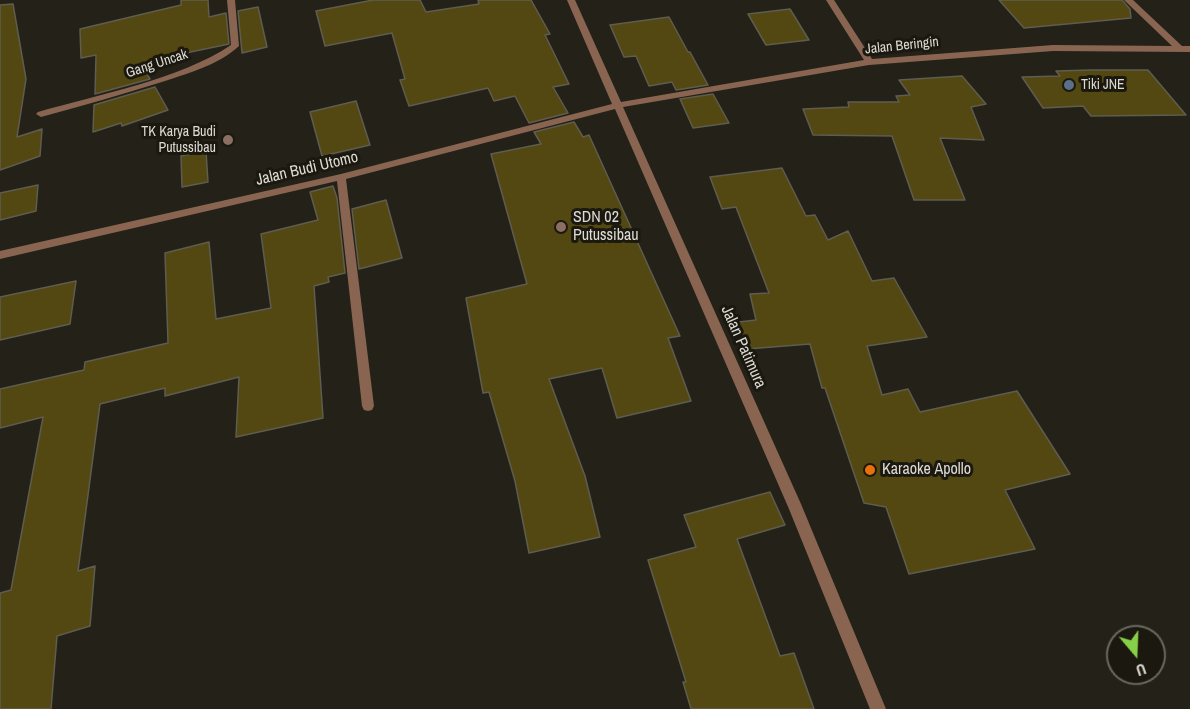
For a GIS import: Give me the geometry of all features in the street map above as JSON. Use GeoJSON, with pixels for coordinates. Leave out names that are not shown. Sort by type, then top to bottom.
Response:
{"type":"FeatureCollection","features":[{"type":"Feature","properties":{"kind":"street","name":"Gang Uncak"},"geometry":{"type":"LineString","coordinates":[[41,114],[202,64],[228,52],[235,46],[231,0]]}},
{"type":"Feature","properties":{"kind":"street","name":"Jalan Patimura"},"geometry":{"type":"LineString","coordinates":[[571,0],[796,509],[878,709]]}},
{"type":"Feature","properties":{"kind":"street"},"geometry":{"type":"LineString","coordinates":[[830,0],[869,62]]}},
{"type":"Feature","properties":{"kind":"street"},"geometry":{"type":"LineString","coordinates":[[1128,0],[1180,49]]}},
{"type":"Feature","properties":{"kind":"street","name":"Jalan Beringin"},"geometry":{"type":"LineString","coordinates":[[619,105],[869,62],[1053,48],[1190,49]]}},
{"type":"Feature","properties":{"kind":"street","name":"Jalan Budi Utomo"},"geometry":{"type":"LineString","coordinates":[[0,255],[341,177],[619,105]]}},
{"type":"Feature","properties":{"kind":"street"},"geometry":{"type":"LineString","coordinates":[[341,177],[368,406]]}},
{"type":"Feature","properties":{"kind":"building"},"geometry":{"type":"Polygon","coordinates":[[[181,0],[208,0],[209,17],[226,13],[229,44],[181,54],[183,61],[145,71],[150,79],[95,94],[96,55],[81,58],[80,29],[181,5],[181,0]]]}},
{"type":"Feature","properties":{"kind":"building"},"geometry":{"type":"Polygon","coordinates":[[[373,0],[420,0],[426,12],[479,4],[478,0],[531,0],[550,34],[545,35],[569,84],[553,87],[568,113],[529,123],[515,96],[494,101],[488,88],[409,106],[400,80],[405,79],[392,33],[325,46],[316,11],[373,0]]]}},
{"type":"Feature","properties":{"kind":"building"},"geometry":{"type":"Polygon","coordinates":[[[999,0],[1122,0],[1130,9],[1131,18],[1024,28],[999,0]]]}},
{"type":"Feature","properties":{"kind":"building"},"geometry":{"type":"Polygon","coordinates":[[[13,4],[26,79],[17,137],[42,129],[40,156],[0,170],[0,5],[13,4]]]}},
{"type":"Feature","properties":{"kind":"building"},"geometry":{"type":"Polygon","coordinates":[[[258,7],[267,47],[242,53],[238,11],[258,7]]]}},
{"type":"Feature","properties":{"kind":"building"},"geometry":{"type":"Polygon","coordinates":[[[790,9],[809,40],[766,45],[748,14],[790,9]]]}},
{"type":"Feature","properties":{"kind":"building"},"geometry":{"type":"Polygon","coordinates":[[[669,17],[708,85],[676,90],[672,82],[649,86],[636,56],[624,57],[610,25],[669,17]]]}},
{"type":"Feature","properties":{"kind":"building"},"geometry":{"type":"Polygon","coordinates":[[[1148,70],[1186,115],[1091,116],[1083,106],[1043,108],[1022,77],[1060,76],[1056,71],[1148,70]]]}},
{"type":"Feature","properties":{"kind":"building"},"geometry":{"type":"Polygon","coordinates":[[[962,76],[986,104],[971,107],[984,140],[940,138],[965,200],[914,200],[892,136],[813,135],[803,109],[849,107],[848,102],[899,102],[896,96],[910,95],[899,80],[962,76]]]}},
{"type":"Feature","properties":{"kind":"building"},"geometry":{"type":"Polygon","coordinates":[[[155,87],[168,110],[122,126],[121,123],[93,132],[94,105],[155,87]]]}},
{"type":"Feature","properties":{"kind":"building"},"geometry":{"type":"Polygon","coordinates":[[[713,94],[729,123],[693,128],[680,99],[713,94]]]}},
{"type":"Feature","properties":{"kind":"building"},"geometry":{"type":"Polygon","coordinates":[[[356,101],[370,145],[322,156],[310,112],[356,101]]]}},
{"type":"Feature","properties":{"kind":"building"},"geometry":{"type":"Polygon","coordinates":[[[574,122],[583,137],[589,135],[680,336],[668,338],[691,401],[617,418],[602,368],[549,379],[585,476],[600,537],[529,553],[515,481],[489,392],[483,393],[466,298],[527,284],[491,154],[541,144],[534,132],[574,122]]]}},
{"type":"Feature","properties":{"kind":"building"},"geometry":{"type":"Polygon","coordinates":[[[206,151],[208,182],[182,187],[181,156],[206,151]]]}},
{"type":"Feature","properties":{"kind":"building"},"geometry":{"type":"Polygon","coordinates":[[[782,168],[806,216],[815,215],[828,240],[848,231],[872,281],[894,278],[927,337],[867,346],[882,395],[908,389],[920,412],[1017,391],[1070,474],[1005,490],[1035,549],[909,574],[886,507],[864,503],[825,388],[822,388],[810,344],[747,349],[739,322],[756,320],[750,294],[769,293],[736,207],[722,209],[710,177],[782,168]]]}},
{"type":"Feature","properties":{"kind":"building"},"geometry":{"type":"Polygon","coordinates":[[[38,185],[36,211],[0,220],[0,193],[38,185]]]}},
{"type":"Feature","properties":{"kind":"building"},"geometry":{"type":"Polygon","coordinates":[[[333,186],[337,198],[345,273],[328,277],[329,282],[314,286],[323,418],[236,437],[239,377],[165,396],[165,388],[100,404],[78,571],[95,566],[90,626],[57,636],[51,709],[0,709],[0,593],[11,590],[43,417],[0,428],[0,389],[84,370],[85,362],[168,343],[165,253],[209,242],[216,319],[271,308],[261,234],[318,220],[310,192],[333,186]]]}},
{"type":"Feature","properties":{"kind":"building"},"geometry":{"type":"Polygon","coordinates":[[[386,200],[402,258],[359,269],[352,209],[386,200]]]}},
{"type":"Feature","properties":{"kind":"building"},"geometry":{"type":"Polygon","coordinates":[[[76,281],[70,324],[0,340],[0,297],[76,281]]]}},
{"type":"Feature","properties":{"kind":"building"},"geometry":{"type":"Polygon","coordinates":[[[770,492],[785,525],[737,539],[780,656],[794,653],[814,709],[691,709],[683,682],[686,682],[648,560],[696,547],[684,515],[770,492]]]}},
{"type":"Feature","properties":{"kind":"place","name":"Tiki JNE"},"geometry":{"type":"Point","coordinates":[1069,85]}},
{"type":"Feature","properties":{"kind":"place","name":"TK Karya Budi Putussibau"},"geometry":{"type":"Point","coordinates":[228,140]}},
{"type":"Feature","properties":{"kind":"place","name":"SDN 02 Putussibau"},"geometry":{"type":"Point","coordinates":[561,227]}},
{"type":"Feature","properties":{"kind":"place","name":"Karaoke Apollo"},"geometry":{"type":"Point","coordinates":[870,470]}}]}
